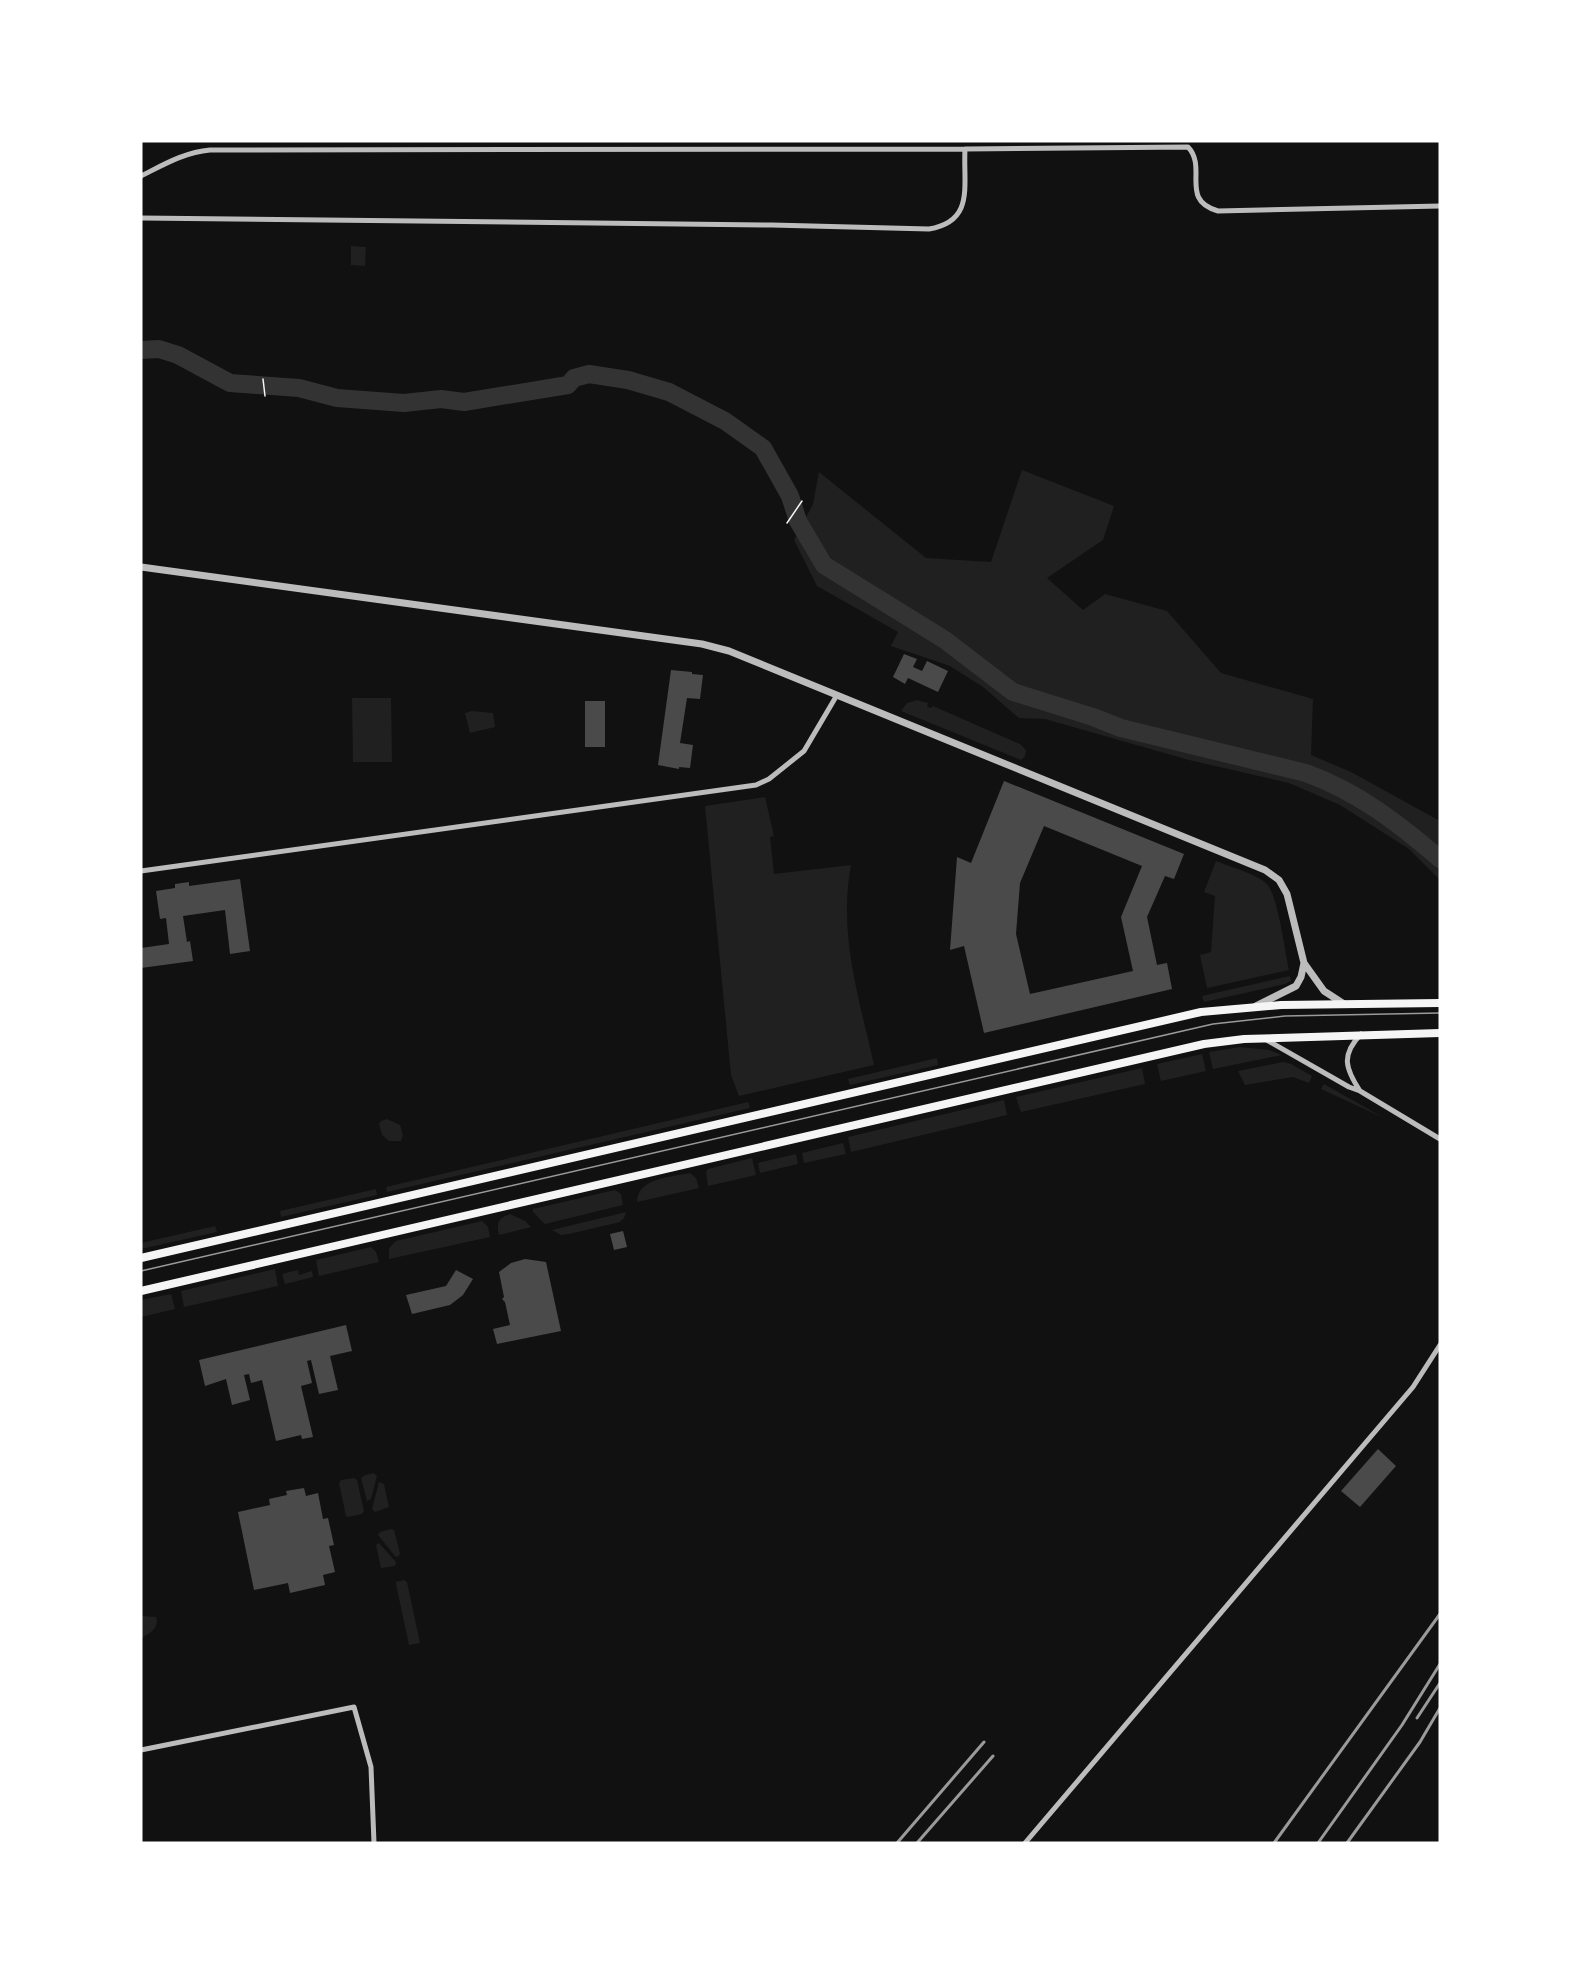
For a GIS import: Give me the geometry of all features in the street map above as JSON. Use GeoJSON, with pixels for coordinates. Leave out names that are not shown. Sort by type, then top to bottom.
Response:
{"type":"FeatureCollection","features":[{"type":"Feature","properties":{"kind":"main road"},"geometry":{"type":"LineString","coordinates":[[141,1258],[1201,1012],[1255,1006],[1440,1003]]}},
{"type":"Feature","properties":{"kind":"main road"},"geometry":{"type":"LineString","coordinates":[[141,1291],[1204,1044],[1262,1038],[1440,1033]]}},
{"type":"Feature","properties":{"kind":"street"},"geometry":{"type":"LineString","coordinates":[[141,176],[184,155],[210,150],[1188,147],[1195,163],[1197,195],[1201,203],[1218,211],[1440,206]]}},
{"type":"Feature","properties":{"kind":"street"},"geometry":{"type":"LineString","coordinates":[[141,218],[772,225],[929,230],[950,223],[961,212],[964,202],[965,149]]}},
{"type":"Feature","properties":{"kind":"street"},"geometry":{"type":"LineString","coordinates":[[141,567],[717,647],[1265,870],[1279,880],[1287,894],[1304,963],[1324,991],[1344,1004]]}},
{"type":"Feature","properties":{"kind":"street"},"geometry":{"type":"LineString","coordinates":[[141,871],[756,785],[769,779],[804,751],[837,695]]}},
{"type":"Feature","properties":{"kind":"street"},"geometry":{"type":"LineString","coordinates":[[1255,1006],[1296,986],[1304,963]]}},
{"type":"Feature","properties":{"kind":"street"},"geometry":{"type":"LineString","coordinates":[[1360,1091],[1348,1070],[1347,1057],[1351,1046],[1361,1034]]}},
{"type":"Feature","properties":{"kind":"street"},"geometry":{"type":"LineString","coordinates":[[1262,1038],[1360,1091],[1440,1139]]}},
{"type":"Feature","properties":{"kind":"street"},"geometry":{"type":"LineString","coordinates":[[1025,1843],[1413,1387],[1440,1345]]}},
{"type":"Feature","properties":{"kind":"street"},"geometry":{"type":"LineString","coordinates":[[141,1750],[354,1707],[371,1767],[374,1843]]}},
{"type":"Feature","properties":{"kind":"path"},"geometry":{"type":"LineString","coordinates":[[262,379],[265,396]]}},
{"type":"Feature","properties":{"kind":"path"},"geometry":{"type":"LineString","coordinates":[[787,523],[802,501]]}},
{"type":"Feature","properties":{"kind":"shaded area"},"geometry":{"type":"Polygon","coordinates":[[[351,246],[366,247],[365,266],[351,265],[351,246]]]}},
{"type":"Feature","properties":{"kind":"shaded area"},"geometry":{"type":"Polygon","coordinates":[[[1022,470],[1114,506],[1103,540],[1047,578],[1083,610],[1105,594],[1167,611],[1221,673],[1313,699],[1311,755],[1351,772],[1440,821],[1440,880],[1409,849],[1340,805],[1289,783],[1189,760],[1045,719],[1019,718],[983,687],[950,666],[891,646],[898,632],[817,586],[794,540],[813,504],[819,472],[926,558],[991,562],[1022,470]]]}},
{"type":"Feature","properties":{"kind":"shaded area"},"geometry":{"type":"Polygon","coordinates":[[[352,698],[391,698],[392,762],[353,762],[352,698]]]}},
{"type":"Feature","properties":{"kind":"shaded area"},"geometry":{"type":"Polygon","coordinates":[[[917,700],[928,703],[927,707],[933,706],[1020,744],[1026,750],[1025,756],[1021,760],[901,711],[907,703],[917,700]]]}},
{"type":"Feature","properties":{"kind":"shaded area"},"geometry":{"type":"Polygon","coordinates":[[[472,711],[493,713],[495,727],[470,733],[465,713],[472,711]]]}},
{"type":"Feature","properties":{"kind":"shaded area"},"geometry":{"type":"Polygon","coordinates":[[[765,797],[774,836],[770,837],[774,874],[851,865],[847,916],[849,941],[852,966],[874,1065],[739,1096],[731,1075],[705,806],[765,797]]]}},
{"type":"Feature","properties":{"kind":"shaded area"},"geometry":{"type":"Polygon","coordinates":[[[1216,861],[1250,874],[1267,884],[1275,900],[1289,970],[1207,988],[1200,955],[1211,952],[1215,896],[1204,892],[1216,861]]]}},
{"type":"Feature","properties":{"kind":"shaded area"},"geometry":{"type":"Polygon","coordinates":[[[1290,976],[1291,981],[1285,984],[1204,1002],[1202,996],[1290,976]]]}},
{"type":"Feature","properties":{"kind":"shaded area"},"geometry":{"type":"Polygon","coordinates":[[[1240,1047],[1269,1050],[1282,1055],[1213,1069],[1209,1052],[1240,1047]]]}},
{"type":"Feature","properties":{"kind":"shaded area"},"geometry":{"type":"Polygon","coordinates":[[[1202,1054],[1206,1071],[1161,1081],[1157,1064],[1202,1054]]]}},
{"type":"Feature","properties":{"kind":"shaded area"},"geometry":{"type":"Polygon","coordinates":[[[937,1058],[938,1065],[850,1085],[848,1079],[937,1058]]]}},
{"type":"Feature","properties":{"kind":"shaded area"},"geometry":{"type":"Polygon","coordinates":[[[1283,1062],[1312,1076],[1309,1083],[1293,1077],[1245,1085],[1238,1071],[1283,1062]]]}},
{"type":"Feature","properties":{"kind":"shaded area"},"geometry":{"type":"Polygon","coordinates":[[[1142,1068],[1145,1084],[1021,1112],[1016,1097],[1142,1068]]]}},
{"type":"Feature","properties":{"kind":"shaded area"},"geometry":{"type":"Polygon","coordinates":[[[1324,1084],[1384,1118],[1321,1089],[1324,1084]]]}},
{"type":"Feature","properties":{"kind":"shaded area"},"geometry":{"type":"Polygon","coordinates":[[[1004,1100],[1007,1115],[851,1152],[848,1137],[1004,1100]]]}},
{"type":"Feature","properties":{"kind":"shaded area"},"geometry":{"type":"Polygon","coordinates":[[[748,1102],[750,1108],[387,1192],[386,1187],[748,1102]]]}},
{"type":"Feature","properties":{"kind":"shaded area"},"geometry":{"type":"Polygon","coordinates":[[[387,1119],[400,1125],[403,1135],[401,1141],[389,1141],[382,1135],[379,1124],[387,1119]]]}},
{"type":"Feature","properties":{"kind":"shaded area"},"geometry":{"type":"Polygon","coordinates":[[[843,1143],[846,1154],[804,1163],[802,1153],[843,1143]]]}},
{"type":"Feature","properties":{"kind":"shaded area"},"geometry":{"type":"Polygon","coordinates":[[[796,1154],[798,1164],[760,1173],[758,1163],[796,1154]]]}},
{"type":"Feature","properties":{"kind":"shaded area"},"geometry":{"type":"Polygon","coordinates":[[[752,1158],[756,1175],[708,1186],[706,1172],[708,1169],[752,1158]]]}},
{"type":"Feature","properties":{"kind":"shaded area"},"geometry":{"type":"Polygon","coordinates":[[[690,1173],[696,1178],[699,1188],[637,1202],[638,1194],[649,1183],[690,1173]]]}},
{"type":"Feature","properties":{"kind":"shaded area"},"geometry":{"type":"Polygon","coordinates":[[[376,1189],[377,1195],[281,1217],[280,1211],[376,1189]]]}},
{"type":"Feature","properties":{"kind":"shaded area"},"geometry":{"type":"Polygon","coordinates":[[[615,1190],[621,1194],[623,1205],[545,1224],[533,1212],[533,1209],[615,1190]]]}},
{"type":"Feature","properties":{"kind":"shaded area"},"geometry":{"type":"Polygon","coordinates":[[[626,1212],[620,1222],[561,1235],[552,1230],[626,1212]]]}},
{"type":"Feature","properties":{"kind":"shaded area"},"geometry":{"type":"Polygon","coordinates":[[[510,1214],[525,1221],[531,1227],[499,1235],[499,1222],[510,1214]]]}},
{"type":"Feature","properties":{"kind":"shaded area"},"geometry":{"type":"Polygon","coordinates":[[[482,1221],[488,1227],[490,1237],[389,1259],[389,1248],[396,1241],[482,1221]]]}},
{"type":"Feature","properties":{"kind":"shaded area"},"geometry":{"type":"Polygon","coordinates":[[[215,1226],[217,1232],[141,1249],[141,1243],[215,1226]]]}},
{"type":"Feature","properties":{"kind":"shaded area"},"geometry":{"type":"Polygon","coordinates":[[[371,1247],[376,1252],[379,1262],[319,1276],[316,1260],[371,1247]]]}},
{"type":"Feature","properties":{"kind":"shaded area"},"geometry":{"type":"Polygon","coordinates":[[[275,1269],[278,1286],[184,1307],[181,1291],[275,1269]]]}},
{"type":"Feature","properties":{"kind":"shaded area"},"geometry":{"type":"Polygon","coordinates":[[[298,1270],[299,1275],[312,1271],[313,1277],[285,1284],[282,1274],[298,1270]]]}},
{"type":"Feature","properties":{"kind":"shaded area"},"geometry":{"type":"Polygon","coordinates":[[[171,1294],[175,1309],[141,1317],[141,1300],[171,1294]]]}},
{"type":"Feature","properties":{"kind":"shaded area"},"geometry":{"type":"Polygon","coordinates":[[[374,1473],[377,1476],[371,1499],[367,1501],[361,1478],[374,1473]]]}},
{"type":"Feature","properties":{"kind":"shaded area"},"geometry":{"type":"Polygon","coordinates":[[[354,1478],[357,1480],[364,1511],[362,1514],[348,1517],[339,1483],[341,1480],[354,1478]]]}},
{"type":"Feature","properties":{"kind":"shaded area"},"geometry":{"type":"Polygon","coordinates":[[[379,1482],[384,1484],[389,1507],[375,1512],[372,1509],[379,1482]]]}},
{"type":"Feature","properties":{"kind":"shaded area"},"geometry":{"type":"Polygon","coordinates":[[[394,1530],[400,1554],[398,1557],[378,1535],[380,1532],[394,1530]]]}},
{"type":"Feature","properties":{"kind":"shaded area"},"geometry":{"type":"Polygon","coordinates":[[[379,1543],[396,1562],[395,1566],[381,1568],[376,1545],[379,1543]]]}},
{"type":"Feature","properties":{"kind":"shaded area"},"geometry":{"type":"Polygon","coordinates":[[[404,1580],[407,1582],[420,1643],[409,1645],[396,1584],[404,1580]]]}},
{"type":"Feature","properties":{"kind":"shaded area"},"geometry":{"type":"Polygon","coordinates":[[[141,1616],[156,1617],[157,1621],[153,1630],[141,1638],[141,1616]]]}},
{"type":"Feature","properties":{"kind":"building"},"geometry":{"type":"Polygon","coordinates":[[[904,654],[917,659],[913,667],[922,671],[927,661],[948,671],[938,692],[908,678],[905,684],[893,677],[904,654]]]}},
{"type":"Feature","properties":{"kind":"building"},"geometry":{"type":"Polygon","coordinates":[[[671,670],[703,675],[700,699],[687,698],[680,743],[693,745],[690,768],[679,767],[679,769],[658,765],[671,670]]]}},
{"type":"Feature","properties":{"kind":"building"},"geometry":{"type":"Polygon","coordinates":[[[585,701],[605,701],[605,747],[585,747],[585,701]]]}},
{"type":"Feature","properties":{"kind":"building"},"geometry":{"type":"Polygon","coordinates":[[[1004,781],[1184,854],[1174,879],[1165,876],[1147,917],[1157,965],[1167,963],[1172,989],[984,1033],[964,946],[950,950],[957,857],[971,863],[1004,781]],[[1044,826],[1020,883],[1016,934],[1030,994],[1133,971],[1121,917],[1142,866],[1044,826]]]}},
{"type":"Feature","properties":{"kind":"building"},"geometry":{"type":"Polygon","coordinates":[[[240,879],[250,951],[230,954],[225,910],[183,916],[193,961],[141,968],[141,948],[169,944],[166,918],[160,919],[156,891],[175,888],[175,884],[189,882],[189,886],[240,879]]]}},
{"type":"Feature","properties":{"kind":"building"},"geometry":{"type":"Polygon","coordinates":[[[623,1231],[627,1247],[614,1250],[610,1234],[623,1231]]]}},
{"type":"Feature","properties":{"kind":"building"},"geometry":{"type":"Polygon","coordinates":[[[525,1259],[546,1262],[561,1331],[497,1344],[493,1329],[510,1325],[505,1302],[502,1299],[504,1297],[499,1272],[511,1263],[525,1259]]]}},
{"type":"Feature","properties":{"kind":"building"},"geometry":{"type":"Polygon","coordinates":[[[456,1270],[473,1279],[463,1295],[450,1305],[412,1314],[406,1295],[446,1286],[456,1270]]]}},
{"type":"Feature","properties":{"kind":"building"},"geometry":{"type":"Polygon","coordinates":[[[346,1325],[352,1351],[330,1356],[338,1390],[319,1394],[311,1360],[307,1361],[312,1383],[301,1386],[313,1437],[302,1439],[301,1435],[276,1441],[262,1380],[251,1383],[249,1374],[244,1375],[250,1400],[232,1405],[226,1379],[205,1386],[199,1360],[346,1325]]]}},
{"type":"Feature","properties":{"kind":"building"},"geometry":{"type":"Polygon","coordinates":[[[1378,1449],[1396,1466],[1360,1507],[1341,1491],[1378,1449]]]}},
{"type":"Feature","properties":{"kind":"building"},"geometry":{"type":"Polygon","coordinates":[[[304,1488],[306,1496],[318,1493],[323,1519],[328,1518],[334,1545],[329,1546],[335,1572],[323,1575],[325,1585],[290,1593],[288,1583],[254,1590],[238,1512],[270,1505],[269,1499],[287,1495],[286,1491],[304,1488]]]}},
{"type":"Feature","properties":{"kind":"waterway"},"geometry":{"type":"LineString","coordinates":[[141,350],[159,349],[178,355],[230,383],[299,388],[337,398],[404,403],[441,399],[464,402],[568,385],[574,378],[589,374],[628,380],[669,392],[725,421],[763,448],[790,496],[798,521],[824,565],[945,640],[1013,692],[1121,728],[1306,773],[1360,799],[1409,833],[1440,859]]}},
{"type":"Feature","properties":{"kind":"tram line"},"geometry":{"type":"LineString","coordinates":[[141,1271],[1213,1024],[1285,1016],[1440,1013]]}},
{"type":"Feature","properties":{"kind":"railway"},"geometry":{"type":"LineString","coordinates":[[1274,1843],[1440,1614]]}},
{"type":"Feature","properties":{"kind":"railway"},"geometry":{"type":"LineString","coordinates":[[1318,1843],[1402,1725],[1440,1664]]}},
{"type":"Feature","properties":{"kind":"railway"},"geometry":{"type":"LineString","coordinates":[[1417,1718],[1440,1683]]}},
{"type":"Feature","properties":{"kind":"railway"},"geometry":{"type":"LineString","coordinates":[[1347,1843],[1420,1742],[1440,1708]]}},
{"type":"Feature","properties":{"kind":"railway"},"geometry":{"type":"LineString","coordinates":[[897,1843],[984,1742]]}},
{"type":"Feature","properties":{"kind":"railway"},"geometry":{"type":"LineString","coordinates":[[917,1843],[993,1756]]}}]}
